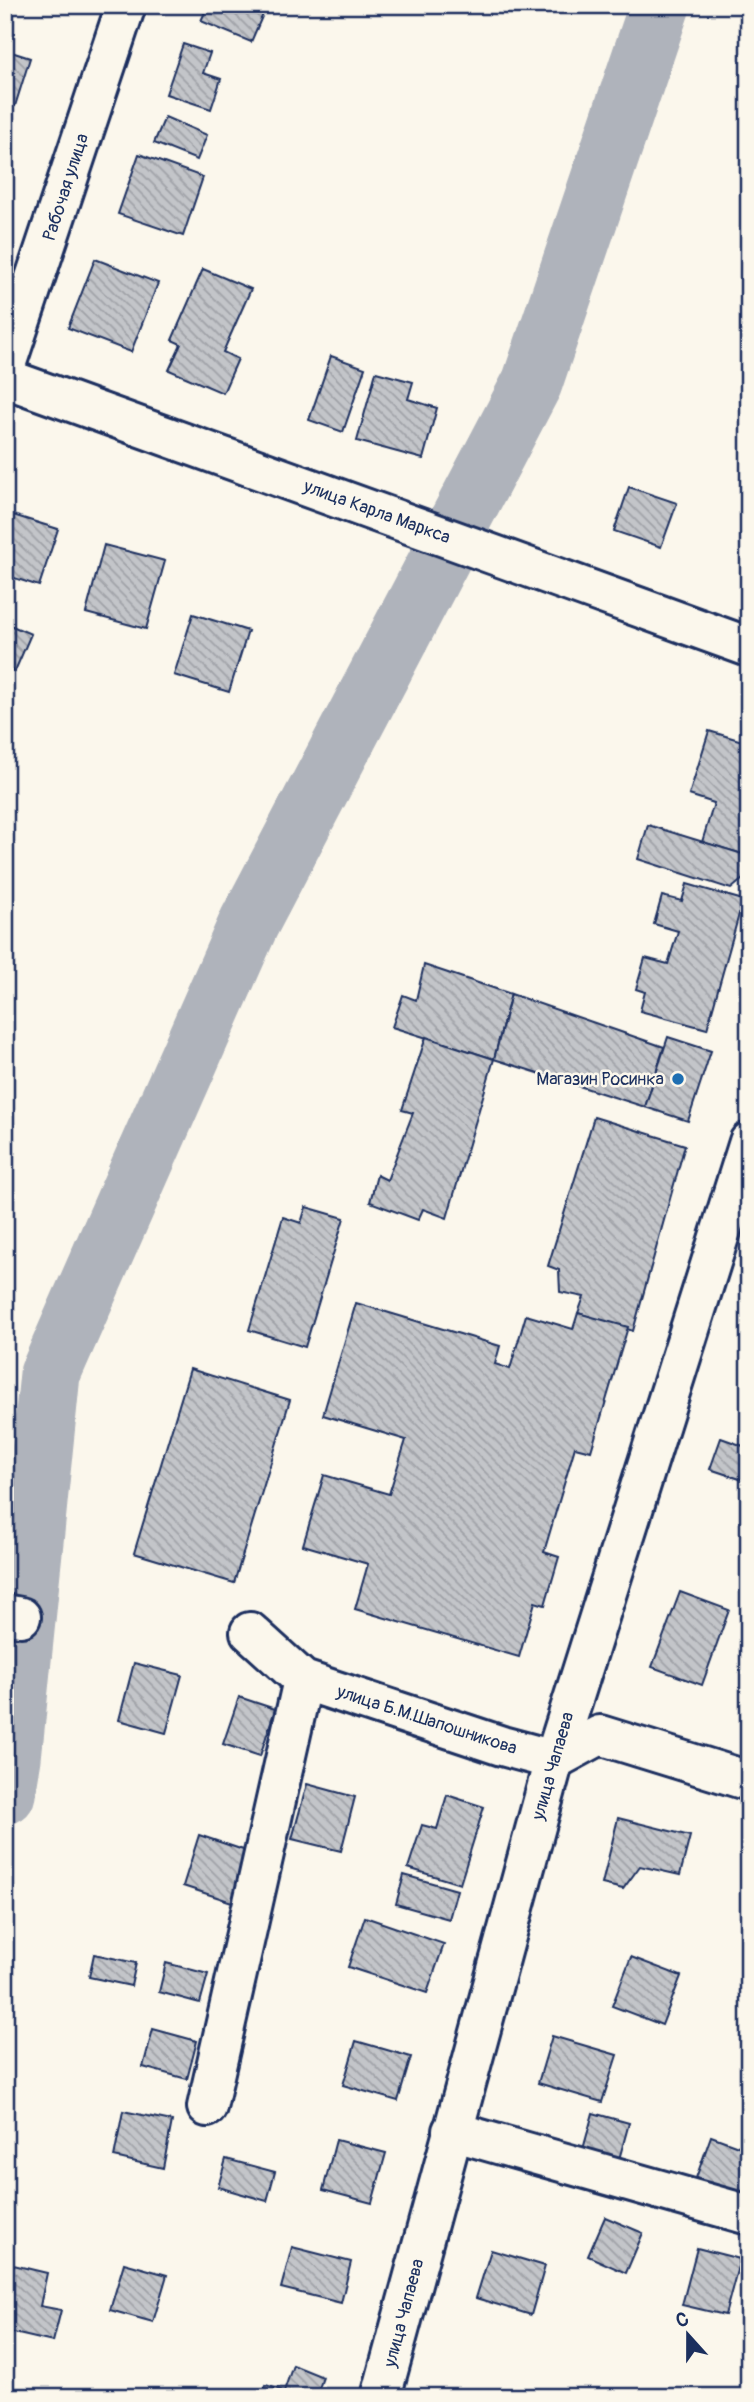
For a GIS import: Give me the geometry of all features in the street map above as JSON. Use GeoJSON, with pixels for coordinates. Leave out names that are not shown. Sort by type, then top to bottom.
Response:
{"type":"FeatureCollection","features":[{"type":"Feature","properties":{"kind":"street","name":"Рабочая улица"},"geometry":{"type":"LineString","coordinates":[[5,368],[126,5]]}},
{"type":"Feature","properties":{"kind":"street","name":"улица Карла Маркса"},"geometry":{"type":"LineString","coordinates":[[5,378],[749,647]]}},
{"type":"Feature","properties":{"kind":"street","name":"улица Чапаева"},"geometry":{"type":"LineString","coordinates":[[381,2397],[554,1760],[749,1142]]}},
{"type":"Feature","properties":{"kind":"street","name":"улица Б.М.Шапошникова"},"geometry":{"type":"LineString","coordinates":[[250,1632],[303,1680],[502,1746],[554,1760]]}},
{"type":"Feature","properties":{"kind":"street"},"geometry":{"type":"LineString","coordinates":[[207,2107],[303,1680]]}},
{"type":"Feature","properties":{"kind":"street"},"geometry":{"type":"LineString","coordinates":[[554,1760],[600,1735],[749,1782]]}},
{"type":"Feature","properties":{"kind":"street"},"geometry":{"type":"LineString","coordinates":[[453,2131],[749,2216]]}},
{"type":"Feature","properties":{"kind":"building"},"geometry":{"type":"Polygon","coordinates":[[[208,5],[267,5],[251,42],[201,21],[208,5]]]}},
{"type":"Feature","properties":{"kind":"building"},"geometry":{"type":"Polygon","coordinates":[[[183,44],[210,53],[203,73],[221,79],[211,109],[166,94],[183,44]]]}},
{"type":"Feature","properties":{"kind":"building"},"geometry":{"type":"Polygon","coordinates":[[[5,50],[30,58],[15,106],[5,103],[5,50]]]}},
{"type":"Feature","properties":{"kind":"building"},"geometry":{"type":"Polygon","coordinates":[[[165,117],[207,135],[197,160],[154,143],[165,117]]]}},
{"type":"Feature","properties":{"kind":"building"},"geometry":{"type":"Polygon","coordinates":[[[139,154],[203,177],[183,236],[118,214],[139,154]]]}},
{"type":"Feature","properties":{"kind":"building"},"geometry":{"type":"Polygon","coordinates":[[[95,259],[158,283],[131,352],[68,328],[95,259]]]}},
{"type":"Feature","properties":{"kind":"building"},"geometry":{"type":"Polygon","coordinates":[[[203,269],[251,289],[223,352],[238,359],[223,393],[169,370],[181,344],[172,340],[203,269]]]}},
{"type":"Feature","properties":{"kind":"building"},"geometry":{"type":"Polygon","coordinates":[[[331,356],[365,368],[343,432],[309,420],[331,356]]]}},
{"type":"Feature","properties":{"kind":"building"},"geometry":{"type":"Polygon","coordinates":[[[376,372],[413,382],[408,399],[437,408],[423,459],[357,441],[376,372]]]}},
{"type":"Feature","properties":{"kind":"building"},"geometry":{"type":"Polygon","coordinates":[[[629,487],[677,503],[661,547],[614,531],[629,487]]]}},
{"type":"Feature","properties":{"kind":"building"},"geometry":{"type":"Polygon","coordinates":[[[13,515],[58,529],[39,586],[5,575],[5,538],[13,515]]]}},
{"type":"Feature","properties":{"kind":"building"},"geometry":{"type":"Polygon","coordinates":[[[104,545],[165,561],[146,629],[86,613],[104,545]]]}},
{"type":"Feature","properties":{"kind":"building"},"geometry":{"type":"Polygon","coordinates":[[[193,614],[248,631],[229,692],[174,675],[193,614]]]}},
{"type":"Feature","properties":{"kind":"building"},"geometry":{"type":"Polygon","coordinates":[[[5,623],[31,634],[15,671],[5,667],[5,623]]]}},
{"type":"Feature","properties":{"kind":"building"},"geometry":{"type":"Polygon","coordinates":[[[709,731],[749,743],[749,856],[702,842],[714,803],[689,795],[709,731]]]}},
{"type":"Feature","properties":{"kind":"building"},"geometry":{"type":"Polygon","coordinates":[[[648,825],[749,856],[749,874],[731,889],[638,859],[648,825]]]}},
{"type":"Feature","properties":{"kind":"building"},"geometry":{"type":"Polygon","coordinates":[[[687,884],[743,900],[707,1029],[640,1011],[645,992],[636,989],[645,958],[668,964],[678,931],[654,924],[662,896],[682,901],[687,884]]]}},
{"type":"Feature","properties":{"kind":"building"},"geometry":{"type":"Polygon","coordinates":[[[424,965],[511,994],[494,1059],[392,1027],[403,995],[416,1000],[424,965]]]}},
{"type":"Feature","properties":{"kind":"building"},"geometry":{"type":"Polygon","coordinates":[[[511,994],[664,1047],[645,1107],[494,1059],[511,994]]]}},
{"type":"Feature","properties":{"kind":"building"},"geometry":{"type":"Polygon","coordinates":[[[426,1037],[494,1059],[447,1218],[423,1209],[418,1220],[370,1202],[377,1175],[387,1180],[413,1113],[402,1110],[426,1037]]]}},
{"type":"Feature","properties":{"kind":"building","name":"Магазин Росинка"},"geometry":{"type":"Polygon","coordinates":[[[668,1037],[711,1051],[688,1121],[645,1107],[668,1037]]]}},
{"type":"Feature","properties":{"kind":"building"},"geometry":{"type":"Polygon","coordinates":[[[594,1117],[685,1145],[633,1331],[578,1313],[584,1297],[560,1292],[559,1270],[548,1266],[594,1117]]]}},
{"type":"Feature","properties":{"kind":"building"},"geometry":{"type":"Polygon","coordinates":[[[306,1207],[344,1218],[305,1347],[249,1330],[283,1217],[301,1223],[306,1207]]]}},
{"type":"Feature","properties":{"kind":"building"},"geometry":{"type":"Polygon","coordinates":[[[356,1303],[500,1346],[495,1364],[510,1369],[526,1315],[573,1329],[578,1313],[628,1327],[591,1451],[575,1447],[544,1552],[559,1557],[545,1605],[535,1602],[519,1657],[355,1609],[368,1564],[303,1545],[324,1475],[389,1494],[406,1440],[323,1415],[356,1303]]]}},
{"type":"Feature","properties":{"kind":"building"},"geometry":{"type":"Polygon","coordinates":[[[190,1369],[290,1400],[234,1583],[134,1553],[190,1369]]]}},
{"type":"Feature","properties":{"kind":"building"},"geometry":{"type":"Polygon","coordinates":[[[721,1438],[749,1448],[749,1482],[710,1469],[721,1438]]]}},
{"type":"Feature","properties":{"kind":"building"},"geometry":{"type":"Polygon","coordinates":[[[680,1592],[729,1610],[702,1685],[652,1667],[680,1592]]]}},
{"type":"Feature","properties":{"kind":"building"},"geometry":{"type":"Polygon","coordinates":[[[134,1663],[182,1675],[166,1733],[119,1720],[134,1663]]]}},
{"type":"Feature","properties":{"kind":"building"},"geometry":{"type":"Polygon","coordinates":[[[239,1697],[275,1709],[260,1756],[223,1744],[239,1697]]]}},
{"type":"Feature","properties":{"kind":"building"},"geometry":{"type":"Polygon","coordinates":[[[307,1784],[355,1797],[341,1851],[292,1839],[307,1784]]]}},
{"type":"Feature","properties":{"kind":"building"},"geometry":{"type":"Polygon","coordinates":[[[447,1795],[484,1807],[460,1884],[408,1868],[422,1825],[437,1829],[447,1795]]]}},
{"type":"Feature","properties":{"kind":"building"},"geometry":{"type":"Polygon","coordinates":[[[618,1818],[690,1836],[680,1875],[640,1866],[623,1889],[602,1884],[618,1818]]]}},
{"type":"Feature","properties":{"kind":"building"},"geometry":{"type":"Polygon","coordinates":[[[199,1835],[255,1854],[238,1904],[183,1886],[199,1835]]]}},
{"type":"Feature","properties":{"kind":"building"},"geometry":{"type":"Polygon","coordinates":[[[404,1875],[457,1890],[449,1919],[396,1904],[404,1875]]]}},
{"type":"Feature","properties":{"kind":"building"},"geometry":{"type":"Polygon","coordinates":[[[365,1917],[444,1944],[427,1993],[348,1967],[365,1917]]]}},
{"type":"Feature","properties":{"kind":"building"},"geometry":{"type":"Polygon","coordinates":[[[94,1954],[136,1963],[131,1986],[89,1977],[94,1954]]]}},
{"type":"Feature","properties":{"kind":"building"},"geometry":{"type":"Polygon","coordinates":[[[631,1957],[681,1976],[662,2025],[612,2006],[631,1957]]]}},
{"type":"Feature","properties":{"kind":"building"},"geometry":{"type":"Polygon","coordinates":[[[166,1963],[208,1974],[200,2003],[159,1992],[166,1963]]]}},
{"type":"Feature","properties":{"kind":"building"},"geometry":{"type":"Polygon","coordinates":[[[153,2029],[197,2041],[187,2079],[143,2067],[153,2029]]]}},
{"type":"Feature","properties":{"kind":"building"},"geometry":{"type":"Polygon","coordinates":[[[552,2036],[617,2055],[602,2102],[538,2083],[552,2036]]]}},
{"type":"Feature","properties":{"kind":"building"},"geometry":{"type":"Polygon","coordinates":[[[356,2041],[411,2057],[398,2101],[343,2085],[356,2041]]]}},
{"type":"Feature","properties":{"kind":"building"},"geometry":{"type":"Polygon","coordinates":[[[123,2111],[172,2121],[163,2168],[114,2157],[123,2111]]]}},
{"type":"Feature","properties":{"kind":"building"},"geometry":{"type":"Polygon","coordinates":[[[593,2113],[629,2123],[618,2163],[582,2153],[593,2113]]]}},
{"type":"Feature","properties":{"kind":"building"},"geometry":{"type":"Polygon","coordinates":[[[711,2136],[749,2150],[749,2202],[691,2192],[711,2136]]]}},
{"type":"Feature","properties":{"kind":"building"},"geometry":{"type":"Polygon","coordinates":[[[336,2140],[386,2153],[372,2203],[323,2190],[336,2140]]]}},
{"type":"Feature","properties":{"kind":"building"},"geometry":{"type":"Polygon","coordinates":[[[226,2159],[275,2172],[267,2201],[218,2187],[226,2159]]]}},
{"type":"Feature","properties":{"kind":"building"},"geometry":{"type":"Polygon","coordinates":[[[605,2217],[643,2233],[626,2273],[588,2256],[605,2217]]]}},
{"type":"Feature","properties":{"kind":"building"},"geometry":{"type":"Polygon","coordinates":[[[292,2247],[351,2262],[341,2303],[281,2288],[292,2247]]]}},
{"type":"Feature","properties":{"kind":"building"},"geometry":{"type":"Polygon","coordinates":[[[697,2248],[740,2259],[725,2315],[682,2305],[697,2248]]]}},
{"type":"Feature","properties":{"kind":"building"},"geometry":{"type":"Polygon","coordinates":[[[491,2250],[545,2266],[531,2315],[476,2298],[491,2250]]]}},
{"type":"Feature","properties":{"kind":"building"},"geometry":{"type":"Polygon","coordinates":[[[5,2263],[47,2273],[40,2306],[61,2310],[53,2342],[5,2331],[5,2263]]]}},
{"type":"Feature","properties":{"kind":"building"},"geometry":{"type":"Polygon","coordinates":[[[124,2263],[167,2275],[153,2322],[110,2310],[124,2263]]]}},
{"type":"Feature","properties":{"kind":"building"},"geometry":{"type":"Polygon","coordinates":[[[293,2365],[323,2377],[316,2397],[262,2397],[266,2385],[284,2391],[293,2365]]]}},
{"type":"Feature","properties":{"kind":"waterway"},"geometry":{"type":"LineString","coordinates":[[5,1794],[11,1758],[50,1374],[249,923],[532,383],[660,5]]}},
{"type":"Feature","properties":{"kind":"place","name":"Магазин Росинка"},"geometry":{"type":"Point","coordinates":[678,1079]}}]}
